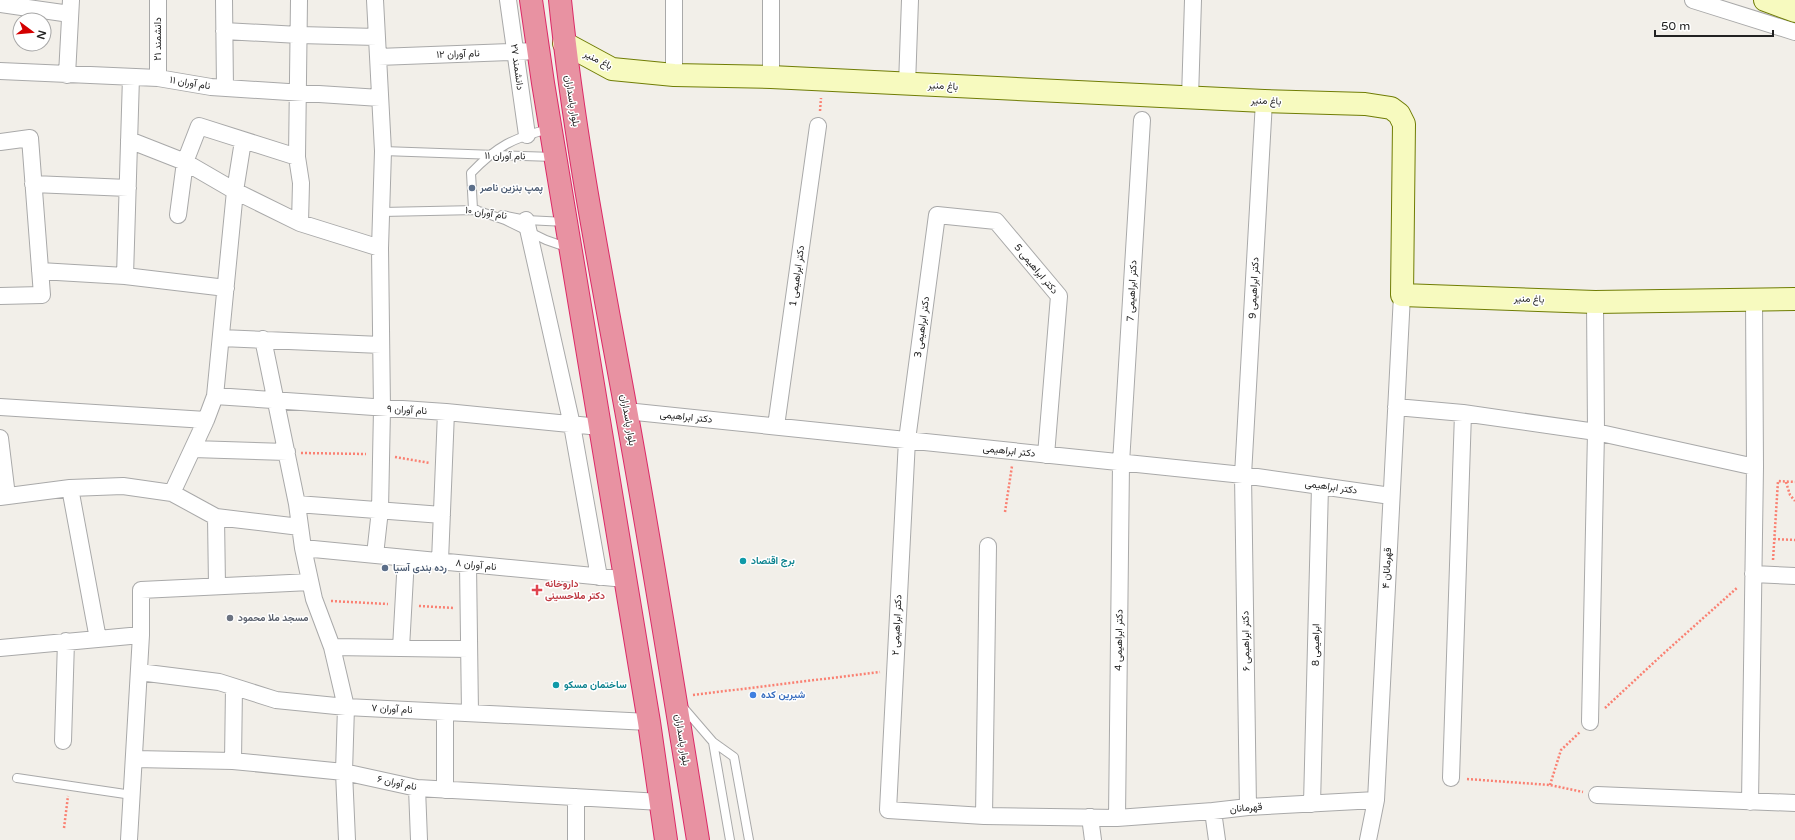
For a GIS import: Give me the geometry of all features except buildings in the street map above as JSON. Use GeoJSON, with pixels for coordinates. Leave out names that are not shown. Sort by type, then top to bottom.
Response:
{"type":"FeatureCollection","features":[{"type":"Feature","properties":{"kind":"highway"},"geometry":{"type":"LineString","coordinates":[[531,0],[550,129],[649,722],[666,840]]}},
{"type":"Feature","properties":{"kind":"highway","name":"بلوار پاسداران"},"geometry":{"type":"LineString","coordinates":[[560,0],[564,43],[589,206],[626,411],[698,840]]}},
{"type":"Feature","properties":{"kind":"street","name":"دانشمند ۲۱"},"geometry":{"type":"LineString","coordinates":[[158,0],[158,78]]}},
{"type":"Feature","properties":{"kind":"street"},"geometry":{"type":"LineString","coordinates":[[224,0],[225,88]]}},
{"type":"Feature","properties":{"kind":"street"},"geometry":{"type":"LineString","coordinates":[[299,0],[297,157],[301,183],[300,223]]}},
{"type":"Feature","properties":{"kind":"street"},"geometry":{"type":"LineString","coordinates":[[375,0],[383,151],[380,248],[382,409],[380,510],[376,555]]}},
{"type":"Feature","properties":{"kind":"street","name":"دانشمند ۲۷"},"geometry":{"type":"LineString","coordinates":[[508,0],[527,135]]}},
{"type":"Feature","properties":{"kind":"street"},"geometry":{"type":"LineString","coordinates":[[674,0],[674,76]]}},
{"type":"Feature","properties":{"kind":"street"},"geometry":{"type":"LineString","coordinates":[[771,0],[771,77]]}},
{"type":"Feature","properties":{"kind":"street"},"geometry":{"type":"LineString","coordinates":[[907,85],[910,0]]}},
{"type":"Feature","properties":{"kind":"street"},"geometry":{"type":"LineString","coordinates":[[1190,98],[1193,0]]}},
{"type":"Feature","properties":{"kind":"street"},"geometry":{"type":"LineString","coordinates":[[1693,0],[1795,32]]}},
{"type":"Feature","properties":{"kind":"street"},"geometry":{"type":"LineString","coordinates":[[1765,0],[1795,11]]}},
{"type":"Feature","properties":{"kind":"street"},"geometry":{"type":"LineString","coordinates":[[1,3],[70,7],[67,75]]}},
{"type":"Feature","properties":{"kind":"street"},"geometry":{"type":"LineString","coordinates":[[224,31],[377,37]]}},
{"type":"Feature","properties":{"kind":"street","name":"باغ منیر"},"geometry":{"type":"LineString","coordinates":[[564,43],[612,69],[674,76],[771,77],[1190,98],[1365,104],[1391,108],[1399,114],[1404,124],[1402,295],[1595,302],[1795,299]]}},
{"type":"Feature","properties":{"kind":"street","name":"نام آوران ۱۲"},"geometry":{"type":"LineString","coordinates":[[378,57],[538,51]]}},
{"type":"Feature","properties":{"kind":"street","name":"نام آوران ۱۱"},"geometry":{"type":"LineString","coordinates":[[0,71],[158,78],[225,88],[297,94],[380,98]]}},
{"type":"Feature","properties":{"kind":"street"},"geometry":{"type":"LineString","coordinates":[[125,276],[130,77]]}},
{"type":"Feature","properties":{"kind":"street","name":"دکتر ابراهیمی 9"},"geometry":{"type":"LineString","coordinates":[[1243,475],[1264,101]]}},
{"type":"Feature","properties":{"kind":"street","name":"دکتر ابراهیمی 7"},"geometry":{"type":"LineString","coordinates":[[1121,463],[1142,120]]}},
{"type":"Feature","properties":{"kind":"street"},"geometry":{"type":"LineString","coordinates":[[178,215],[185,162],[199,126],[297,157]]}},
{"type":"Feature","properties":{"kind":"street","name":"دکتر ابراهیمی 1"},"geometry":{"type":"LineString","coordinates":[[776,426],[818,126]]}},
{"type":"Feature","properties":{"kind":"street"},"geometry":{"type":"LineString","coordinates":[[0,142],[30,138],[42,295],[0,296]]}},
{"type":"Feature","properties":{"kind":"street"},"geometry":{"type":"LineString","coordinates":[[129,140],[185,162],[235,191],[300,223],[380,248]]}},
{"type":"Feature","properties":{"kind":"street"},"geometry":{"type":"LineString","coordinates":[[172,493],[206,420],[215,396],[235,191],[243,140]]}},
{"type":"Feature","properties":{"kind":"street"},"geometry":{"type":"LineString","coordinates":[[33,184],[128,188]]}},
{"type":"Feature","properties":{"kind":"street","name":"دکتر ابراهیمی 3"},"geometry":{"type":"LineString","coordinates":[[907,440],[937,215]]}},
{"type":"Feature","properties":{"kind":"street","name":"دکتر ابراهیمی 5"},"geometry":{"type":"LineString","coordinates":[[937,215],[996,221],[1060,296],[1046,455]]}},
{"type":"Feature","properties":{"kind":"street"},"geometry":{"type":"LineString","coordinates":[[528,226],[572,424],[599,577]]}},
{"type":"Feature","properties":{"kind":"street"},"geometry":{"type":"LineString","coordinates":[[40,271],[125,276],[226,288]]}},
{"type":"Feature","properties":{"kind":"street","name":"قهرمانان ۴"},"geometry":{"type":"LineString","coordinates":[[1368,840],[1376,800],[1390,496],[1402,295]]}},
{"type":"Feature","properties":{"kind":"street"},"geometry":{"type":"LineString","coordinates":[[1750,802],[1755,467],[1754,299]]}},
{"type":"Feature","properties":{"kind":"street"},"geometry":{"type":"LineString","coordinates":[[1590,722],[1596,432],[1595,302]]}},
{"type":"Feature","properties":{"kind":"street"},"geometry":{"type":"LineString","coordinates":[[221,338],[381,345]]}},
{"type":"Feature","properties":{"kind":"street"},"geometry":{"type":"LineString","coordinates":[[263,339],[275,402],[287,452],[297,504],[303,548],[314,600],[332,647],[346,707],[344,772],[347,840]]}},
{"type":"Feature","properties":{"kind":"street","name":"نام آوران ۹"},"geometry":{"type":"LineString","coordinates":[[215,396],[275,402],[446,412],[600,427]]}},
{"type":"Feature","properties":{"kind":"street"},"geometry":{"type":"LineString","coordinates":[[0,407],[206,420]]}},
{"type":"Feature","properties":{"kind":"street"},"geometry":{"type":"LineString","coordinates":[[1396,407],[1463,413],[1596,432],[1755,467]]}},
{"type":"Feature","properties":{"kind":"street","name":"دکتر ابراهیمی"},"geometry":{"type":"LineString","coordinates":[[626,411],[1243,475],[1390,496]]}},
{"type":"Feature","properties":{"kind":"street"},"geometry":{"type":"LineString","coordinates":[[440,561],[446,412]]}},
{"type":"Feature","properties":{"kind":"street"},"geometry":{"type":"LineString","coordinates":[[1450,778],[1463,413]]}},
{"type":"Feature","properties":{"kind":"street"},"geometry":{"type":"LineString","coordinates":[[0,438],[4,496],[70,488],[123,486],[172,493],[216,517],[300,527]]}},
{"type":"Feature","properties":{"kind":"street","name":"دکتر ابراهیمی ۲"},"geometry":{"type":"LineString","coordinates":[[888,810],[907,440]]}},
{"type":"Feature","properties":{"kind":"street"},"geometry":{"type":"LineString","coordinates":[[193,449],[287,452]]}},
{"type":"Feature","properties":{"kind":"street","name":"دکتر ابراهیمی 4"},"geometry":{"type":"LineString","coordinates":[[1117,818],[1121,463]]}},
{"type":"Feature","properties":{"kind":"street","name":"دکتر ابراهیمی ۶"},"geometry":{"type":"LineString","coordinates":[[1243,475],[1248,807]]}},
{"type":"Feature","properties":{"kind":"street","name":"ابراهیمی 8"},"geometry":{"type":"LineString","coordinates":[[1312,804],[1320,486]]}},
{"type":"Feature","properties":{"kind":"street"},"geometry":{"type":"LineString","coordinates":[[70,488],[98,638]]}},
{"type":"Feature","properties":{"kind":"street"},"geometry":{"type":"LineString","coordinates":[[297,504],[442,515]]}},
{"type":"Feature","properties":{"kind":"street"},"geometry":{"type":"LineString","coordinates":[[216,517],[217,586]]}},
{"type":"Feature","properties":{"kind":"street"},"geometry":{"type":"LineString","coordinates":[[984,816],[988,546]]}},
{"type":"Feature","properties":{"kind":"street","name":"نام آوران ۸"},"geometry":{"type":"LineString","coordinates":[[303,548],[625,579]]}},
{"type":"Feature","properties":{"kind":"street"},"geometry":{"type":"LineString","coordinates":[[401,648],[406,558]]}},
{"type":"Feature","properties":{"kind":"street"},"geometry":{"type":"LineString","coordinates":[[468,564],[470,713]]}},
{"type":"Feature","properties":{"kind":"street"},"geometry":{"type":"LineString","coordinates":[[1753,574],[1795,576]]}},
{"type":"Feature","properties":{"kind":"street"},"geometry":{"type":"LineString","coordinates":[[130,840],[141,635],[141,590],[310,582]]}},
{"type":"Feature","properties":{"kind":"street"},"geometry":{"type":"LineString","coordinates":[[0,648],[141,635]]}},
{"type":"Feature","properties":{"kind":"street"},"geometry":{"type":"LineString","coordinates":[[63,741],[66,641]]}},
{"type":"Feature","properties":{"kind":"street"},"geometry":{"type":"LineString","coordinates":[[332,647],[469,649]]}},
{"type":"Feature","properties":{"kind":"street","name":"نام آوران ۷"},"geometry":{"type":"LineString","coordinates":[[139,672],[220,682],[276,700],[346,707],[649,722]]}},
{"type":"Feature","properties":{"kind":"street"},"geometry":{"type":"LineString","coordinates":[[233,762],[234,687]]}},
{"type":"Feature","properties":{"kind":"street"},"geometry":{"type":"LineString","coordinates":[[444,790],[445,712]]}},
{"type":"Feature","properties":{"kind":"street","name":"نام آوران ۶"},"geometry":{"type":"LineString","coordinates":[[135,759],[233,762],[344,772],[417,788],[661,802]]}},
{"type":"Feature","properties":{"kind":"street"},"geometry":{"type":"LineString","coordinates":[[417,788],[419,840]]}},
{"type":"Feature","properties":{"kind":"street"},"geometry":{"type":"LineString","coordinates":[[1597,795],[1795,803]]}},
{"type":"Feature","properties":{"kind":"street"},"geometry":{"type":"LineString","coordinates":[[576,797],[576,840]]}},
{"type":"Feature","properties":{"kind":"street","name":"قهرمانان"},"geometry":{"type":"LineString","coordinates":[[888,810],[984,816],[1117,818],[1248,807],[1376,800]]}},
{"type":"Feature","properties":{"kind":"street"},"geometry":{"type":"LineString","coordinates":[[1213,811],[1217,840]]}},
{"type":"Feature","properties":{"kind":"street"},"geometry":{"type":"LineString","coordinates":[[1090,817],[1093,840]]}},
{"type":"Feature","properties":{"kind":"lane"},"geometry":{"type":"LineString","coordinates":[[550,129],[508,142],[488,155],[471,173],[473,209],[528,226],[570,248]]}},
{"type":"Feature","properties":{"kind":"lane","name":"نام آوران ۱۱"},"geometry":{"type":"LineString","coordinates":[[383,151],[555,157]]}},
{"type":"Feature","properties":{"kind":"lane","name":"نام آوران ۱۰"},"geometry":{"type":"LineString","coordinates":[[382,212],[473,209],[528,226],[566,222]]}},
{"type":"Feature","properties":{"kind":"lane"},"geometry":{"type":"LineString","coordinates":[[675,697],[713,742],[734,757],[749,840]]}},
{"type":"Feature","properties":{"kind":"lane"},"geometry":{"type":"LineString","coordinates":[[713,742],[730,840]]}},
{"type":"Feature","properties":{"kind":"lane"},"geometry":{"type":"LineString","coordinates":[[17,778],[132,794]]}},
{"type":"Feature","properties":{"kind":"path"},"geometry":{"type":"LineString","coordinates":[[818,126],[823,80]]}},
{"type":"Feature","properties":{"kind":"path"},"geometry":{"type":"LineString","coordinates":[[1005,512],[1014,451]]}},
{"type":"Feature","properties":{"kind":"path"},"geometry":{"type":"LineString","coordinates":[[1772,574],[1778,482],[1795,482]]}},
{"type":"Feature","properties":{"kind":"path"},"geometry":{"type":"LineString","coordinates":[[1786,482],[1790,495],[1795,501]]}},
{"type":"Feature","properties":{"kind":"path"},"geometry":{"type":"LineString","coordinates":[[1774,539],[1795,540]]}},
{"type":"Feature","properties":{"kind":"path"},"geometry":{"type":"LineString","coordinates":[[1550,785],[1561,750],[1663,654],[1753,574]]}},
{"type":"Feature","properties":{"kind":"path"},"geometry":{"type":"LineString","coordinates":[[675,697],[895,670]]}},
{"type":"Feature","properties":{"kind":"path"},"geometry":{"type":"LineString","coordinates":[[1450,778],[1550,785],[1597,795]]}},
{"type":"Feature","properties":{"kind":"path"},"geometry":{"type":"LineString","coordinates":[[64,828],[69,786]]}},
{"type":"Feature","properties":{"kind":"place","name":"پمپ بنزین ناصر"},"geometry":{"type":"Point","coordinates":[472,188]}},
{"type":"Feature","properties":{"kind":"place","name":"برج اقتصاد"},"geometry":{"type":"Point","coordinates":[743,561]}},
{"type":"Feature","properties":{"kind":"place","name":"رده بندی آسیا"},"geometry":{"type":"Point","coordinates":[385,568]}},
{"type":"Feature","properties":{"kind":"place","name":"داروخانه دکتر ملاحسینی"},"geometry":{"type":"Point","coordinates":[537,590]}},
{"type":"Feature","properties":{"kind":"place","name":"مسجد ملا محمود"},"geometry":{"type":"Point","coordinates":[230,618]}},
{"type":"Feature","properties":{"kind":"place","name":"ساختمان مسکو"},"geometry":{"type":"Point","coordinates":[556,685]}},
{"type":"Feature","properties":{"kind":"place","name":"شیرین کده"},"geometry":{"type":"Point","coordinates":[753,695]}}]}
